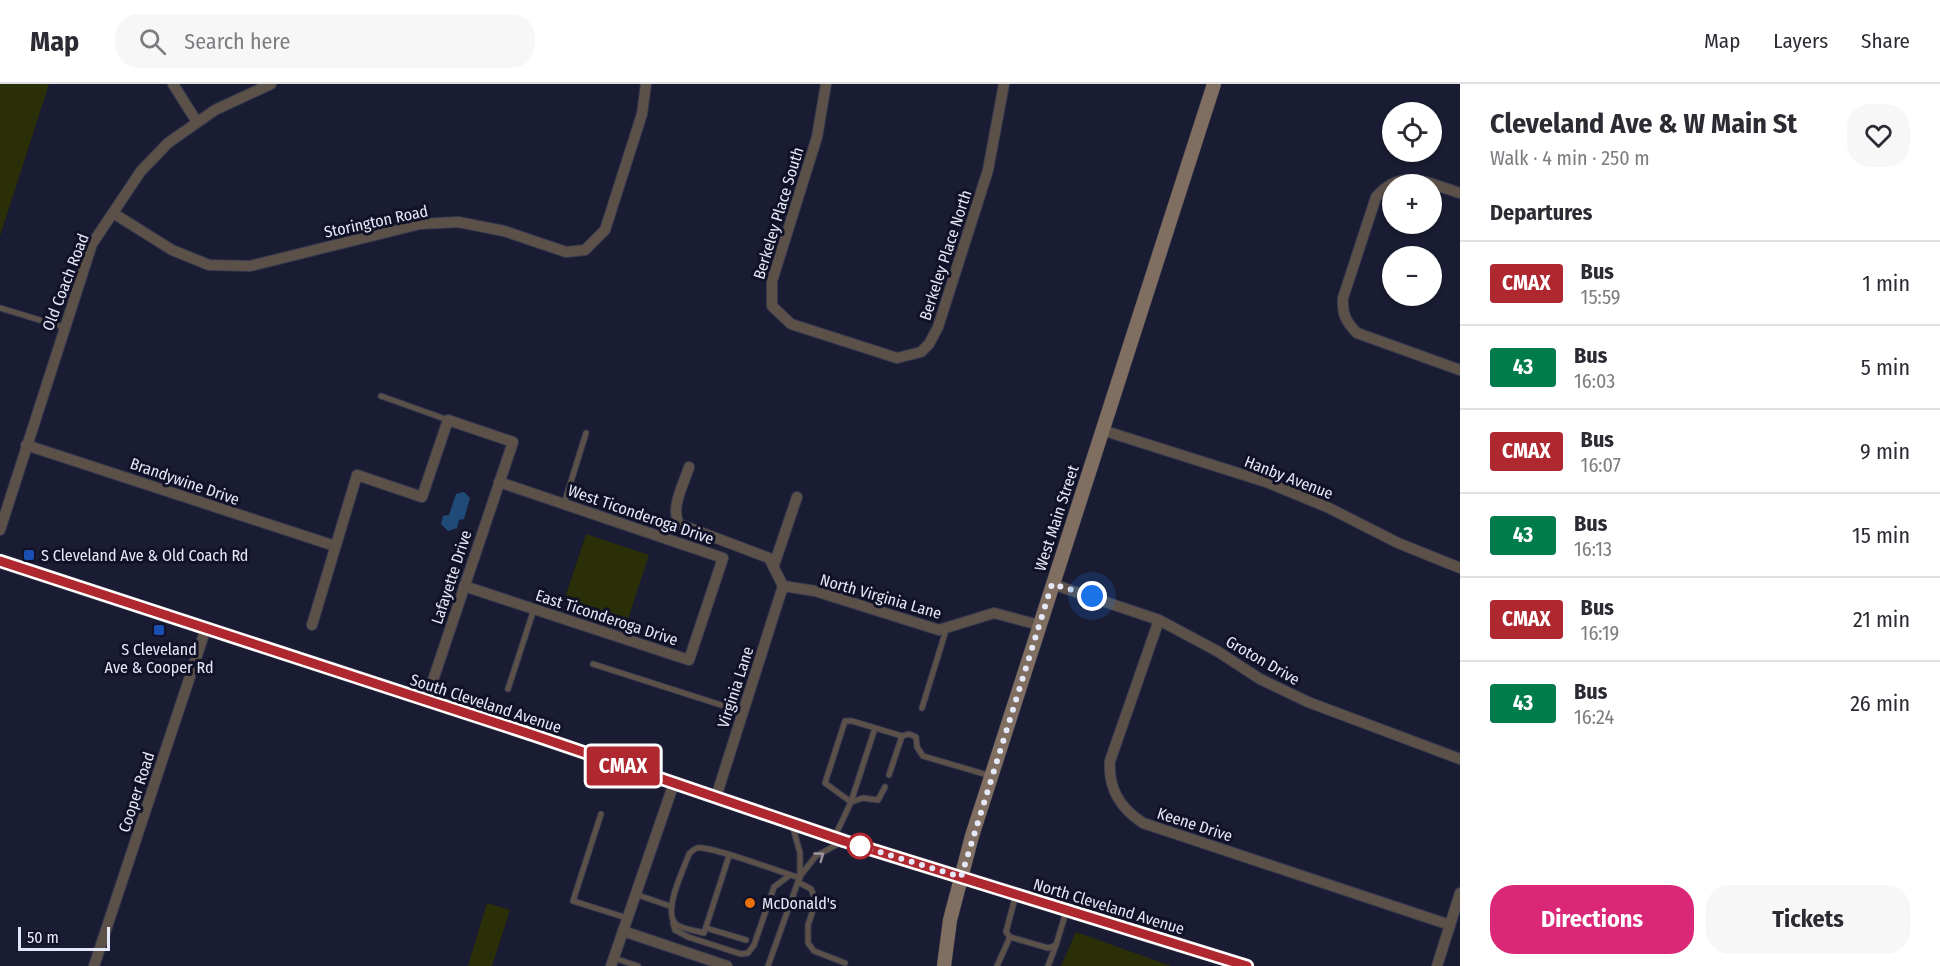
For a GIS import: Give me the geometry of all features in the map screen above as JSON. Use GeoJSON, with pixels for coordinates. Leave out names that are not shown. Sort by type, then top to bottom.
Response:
{"type":"FeatureCollection","features":[{"type":"Feature","properties":{"kind":"main road","name":"West Main Street"},"geometry":{"type":"LineString","coordinates":[[944,966],[950,920],[961,877],[1052,584],[1214,84]]}},
{"type":"Feature","properties":{"kind":"main road","name":"South Cleveland Avenue"},"geometry":{"type":"LineString","coordinates":[[0,561],[839,839],[961,877]]}},
{"type":"Feature","properties":{"kind":"main road","name":"North Cleveland Avenue"},"geometry":{"type":"LineString","coordinates":[[961,877],[1247,966]]}},
{"type":"Feature","properties":{"kind":"street"},"geometry":{"type":"LineString","coordinates":[[173,84],[197,122]]}},
{"type":"Feature","properties":{"kind":"street","name":"Old Coach Road"},"geometry":{"type":"LineString","coordinates":[[0,530],[2,514],[92,244],[141,171],[168,143],[215,110],[271,84]]}},
{"type":"Feature","properties":{"kind":"street","name":"Storington Road"},"geometry":{"type":"LineString","coordinates":[[113,213],[172,250],[209,265],[250,266],[420,224],[458,222],[504,231],[566,252],[585,250],[605,230],[642,114],[646,84]]}},
{"type":"Feature","properties":{"kind":"street","name":"Berkeley Place South"},"geometry":{"type":"LineString","coordinates":[[826,84],[817,137],[770,294],[772,306],[791,324],[844,341]]}},
{"type":"Feature","properties":{"kind":"street","name":"Berkeley Place North"},"geometry":{"type":"LineString","coordinates":[[844,341],[897,358],[911,357],[929,344],[938,327],[988,170],[1004,84]]}},
{"type":"Feature","properties":{"kind":"street"},"geometry":{"type":"LineString","coordinates":[[1460,193],[1404,178],[1387,184],[1376,197],[1343,298],[1342,311],[1347,324],[1357,333],[1460,370]]}},
{"type":"Feature","properties":{"kind":"street"},"geometry":{"type":"LineString","coordinates":[[312,625],[357,475],[422,497],[448,420]]}},
{"type":"Feature","properties":{"kind":"street","name":"Lafayette Drive"},"geometry":{"type":"LineString","coordinates":[[426,701],[513,442],[448,420]]}},
{"type":"Feature","properties":{"kind":"street","name":"Hanby Avenue"},"geometry":{"type":"LineString","coordinates":[[1102,430],[1266,482],[1327,507],[1398,543],[1460,568]]}},
{"type":"Feature","properties":{"kind":"street","name":"Brandywine Drive"},"geometry":{"type":"LineString","coordinates":[[26,445],[336,546]]}},
{"type":"Feature","properties":{"kind":"street"},"geometry":{"type":"LineString","coordinates":[[689,467],[676,508],[675,517],[679,524],[770,558],[783,586]]}},
{"type":"Feature","properties":{"kind":"street","name":"West Ticonderoga Drive"},"geometry":{"type":"LineString","coordinates":[[499,482],[723,558],[706,608]]}},
{"type":"Feature","properties":{"kind":"street"},"geometry":{"type":"LineString","coordinates":[[774,565],[797,497]]}},
{"type":"Feature","properties":{"kind":"street","name":"Groton Drive"},"geometry":{"type":"LineString","coordinates":[[1052,584],[1159,620],[1217,651],[1260,679],[1308,702],[1460,759]]}},
{"type":"Feature","properties":{"kind":"street","name":"East Ticonderoga Drive"},"geometry":{"type":"LineString","coordinates":[[464,586],[689,660],[706,608]]}},
{"type":"Feature","properties":{"kind":"street","name":"North Virginia Lane"},"geometry":{"type":"LineString","coordinates":[[783,586],[815,591],[939,630],[946,630],[994,613],[1039,625]]}},
{"type":"Feature","properties":{"kind":"street","name":"Virginia Lane"},"geometry":{"type":"LineString","coordinates":[[716,797],[783,586]]}},
{"type":"Feature","properties":{"kind":"street","name":"Keene Drive"},"geometry":{"type":"LineString","coordinates":[[1159,620],[1110,761],[1109,776],[1113,790],[1127,813],[1143,823],[1450,925]]}},
{"type":"Feature","properties":{"kind":"street","name":"Cooper Road"},"geometry":{"type":"LineString","coordinates":[[94,966],[206,628]]}},
{"type":"Feature","properties":{"kind":"street"},"geometry":{"type":"LineString","coordinates":[[612,962],[674,783]]}},
{"type":"Feature","properties":{"kind":"street"},"geometry":{"type":"LineString","coordinates":[[1437,966],[1460,893]]}},
{"type":"Feature","properties":{"kind":"street"},"geometry":{"type":"LineString","coordinates":[[623,931],[727,966]]}},
{"type":"Feature","properties":{"kind":"lane"},"geometry":{"type":"LineString","coordinates":[[0,308],[63,327]]}},
{"type":"Feature","properties":{"kind":"lane"},"geometry":{"type":"LineString","coordinates":[[381,396],[448,420]]}},
{"type":"Feature","properties":{"kind":"lane"},"geometry":{"type":"LineString","coordinates":[[564,504],[586,433]]}},
{"type":"Feature","properties":{"kind":"lane"},"geometry":{"type":"LineString","coordinates":[[508,689],[534,609]]}},
{"type":"Feature","properties":{"kind":"lane"},"geometry":{"type":"LineString","coordinates":[[922,708],[946,630]]}},
{"type":"Feature","properties":{"kind":"lane"},"geometry":{"type":"LineString","coordinates":[[593,664],[743,712]]}},
{"type":"Feature","properties":{"kind":"lane"},"geometry":{"type":"LineString","coordinates":[[851,802],[825,783],[840,730],[845,721],[902,736],[909,734],[916,737],[923,756],[992,776]]}},
{"type":"Feature","properties":{"kind":"lane"},"geometry":{"type":"LineString","coordinates":[[768,966],[799,879],[816,856],[839,839],[875,728]]}},
{"type":"Feature","properties":{"kind":"lane"},"geometry":{"type":"LineString","coordinates":[[889,775],[902,736]]}},
{"type":"Feature","properties":{"kind":"lane"},"geometry":{"type":"LineString","coordinates":[[851,802],[863,798],[878,800],[885,787]]}},
{"type":"Feature","properties":{"kind":"lane"},"geometry":{"type":"LineString","coordinates":[[601,814],[573,901],[627,918]]}},
{"type":"Feature","properties":{"kind":"lane"},"geometry":{"type":"LineString","coordinates":[[791,823],[800,854],[799,879]]}},
{"type":"Feature","properties":{"kind":"lane"},"geometry":{"type":"LineString","coordinates":[[790,875],[774,887],[754,945],[748,953],[741,954],[688,938],[675,930],[670,906],[689,854],[696,848],[705,848],[790,875],[799,879],[811,889],[816,901],[808,925],[808,943],[821,955],[845,963]]}},
{"type":"Feature","properties":{"kind":"lane"},"geometry":{"type":"LineString","coordinates":[[672,918],[678,925],[704,933],[729,856]]}},
{"type":"Feature","properties":{"kind":"lane"},"geometry":{"type":"LineString","coordinates":[[635,894],[670,906]]}},
{"type":"Feature","properties":{"kind":"lane"},"geometry":{"type":"LineString","coordinates":[[1016,894],[1006,932],[1010,937],[1048,948],[1056,945]]}},
{"type":"Feature","properties":{"kind":"lane"},"geometry":{"type":"LineString","coordinates":[[1048,966],[1067,911]]}},
{"type":"Feature","properties":{"kind":"lane"},"geometry":{"type":"LineString","coordinates":[[706,928],[746,940]]}},
{"type":"Feature","properties":{"kind":"lane"},"geometry":{"type":"LineString","coordinates":[[998,966],[1010,937]]}},
{"type":"Feature","properties":{"kind":"lane"},"geometry":{"type":"LineString","coordinates":[[612,962],[638,966]]}},
{"type":"Feature","properties":{"kind":"green space"},"geometry":{"type":"Polygon","coordinates":[[[0,84],[49,84],[0,236],[0,84]]]}},
{"type":"Feature","properties":{"kind":"green space"},"geometry":{"type":"Polygon","coordinates":[[[586,534],[649,555],[628,619],[565,598],[586,534]]]}},
{"type":"Feature","properties":{"kind":"green space"},"geometry":{"type":"Polygon","coordinates":[[[487,903],[510,910],[492,966],[468,966],[487,903]]]}},
{"type":"Feature","properties":{"kind":"green space"},"geometry":{"type":"Polygon","coordinates":[[[1076,932],[1171,966],[1061,966],[1076,932]]]}},
{"type":"Feature","properties":{"kind":"water"},"geometry":{"type":"Polygon","coordinates":[[[464,492],[470,498],[464,519],[459,520],[457,528],[448,531],[441,524],[443,516],[449,515],[456,494],[464,492]]]}},
{"type":"Feature","properties":{"kind":"bus line","name":"CMAX"},"geometry":{"type":"LineString","coordinates":[[0,561],[533,735],[844,841],[1247,966]]}},
{"type":"Feature","properties":{"kind":"place","name":"S Cleveland Ave & Old Coach Rd"},"geometry":{"type":"Point","coordinates":[29,555]}},
{"type":"Feature","properties":{"kind":"place","name":"S Cleveland Ave & Cooper Rd"},"geometry":{"type":"Point","coordinates":[159,630]}},
{"type":"Feature","properties":{"kind":"place","name":"McDonald's"},"geometry":{"type":"Point","coordinates":[750,903]}},
{"type":"Feature","properties":{"kind":"route"},"geometry":{"type":"LineString","coordinates":[[860,846],[961,877],[1052,584],[1092,596]]}}]}
